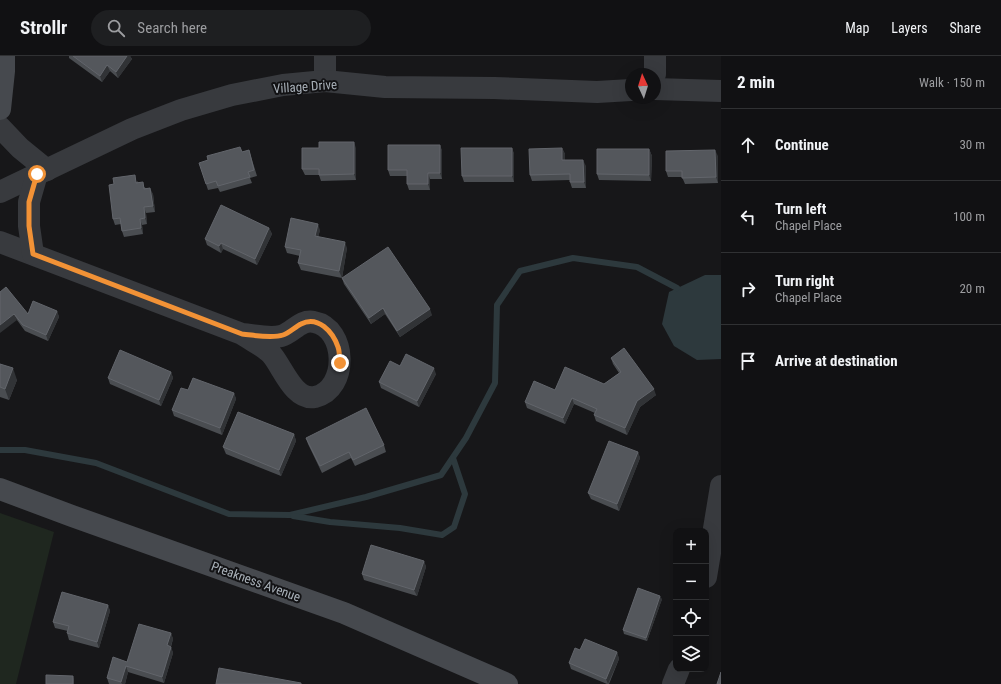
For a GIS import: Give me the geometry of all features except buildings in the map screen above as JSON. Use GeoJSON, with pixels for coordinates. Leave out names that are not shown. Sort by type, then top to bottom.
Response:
{"type":"FeatureCollection","features":[{"type":"Feature","properties":{"kind":"main road"},"geometry":{"type":"LineString","coordinates":[[0,109],[4,56]]}},
{"type":"Feature","properties":{"kind":"main road","name":"Preakness Avenue"},"geometry":{"type":"LineString","coordinates":[[0,489],[344,612],[507,684]]}},
{"type":"Feature","properties":{"kind":"street"},"geometry":{"type":"LineString","coordinates":[[325,56],[325,81]]}},
{"type":"Feature","properties":{"kind":"street"},"geometry":{"type":"LineString","coordinates":[[655,56],[655,68]]}},
{"type":"Feature","properties":{"kind":"street","name":"Village Drive"},"geometry":{"type":"LineString","coordinates":[[0,192],[132,129],[181,110],[232,95],[283,85],[325,81],[385,87],[494,88],[597,92],[625,90]]}},
{"type":"Feature","properties":{"kind":"street"},"geometry":{"type":"LineString","coordinates":[[661,89],[721,91]]}},
{"type":"Feature","properties":{"kind":"street"},"geometry":{"type":"LineString","coordinates":[[0,127],[42,172],[29,202],[29,226],[33,254]]}},
{"type":"Feature","properties":{"kind":"street"},"geometry":{"type":"LineString","coordinates":[[0,242],[242,334]]}},
{"type":"Feature","properties":{"kind":"street"},"geometry":{"type":"LineString","coordinates":[[708,564],[721,486]]}},
{"type":"Feature","properties":{"kind":"street"},"geometry":{"type":"LineString","coordinates":[[709,578],[721,578]]}},
{"type":"Feature","properties":{"kind":"street"},"geometry":{"type":"LineString","coordinates":[[673,684],[678,672]]}},
{"type":"Feature","properties":{"kind":"shaded area"},"geometry":{"type":"Polygon","coordinates":[[[705,275],[721,275],[721,359],[697,360],[674,346],[662,324],[669,292],[705,275]]]}},
{"type":"Feature","properties":{"kind":"shaded area"},"geometry":{"type":"Polygon","coordinates":[[[0,513],[54,532],[16,684],[0,684],[0,513]]]}},
{"type":"Feature","properties":{"kind":"waterway"},"geometry":{"type":"LineString","coordinates":[[0,450],[25,450],[96,463],[229,514],[290,515],[366,497],[441,475],[466,438],[495,383],[497,305],[520,271],[573,258],[637,267],[677,288]]}},
{"type":"Feature","properties":{"kind":"waterway"},"geometry":{"type":"LineString","coordinates":[[293,516],[330,522],[400,528],[442,535],[454,527],[465,494],[453,458]]}},
{"type":"Feature","properties":{"kind":"route"},"geometry":{"type":"LineString","coordinates":[[37,174],[29,202],[29,226],[33,254],[242,334],[272,337],[283,335],[302,323],[313,321],[324,326],[333,335],[338,348],[340,363]]}}]}
